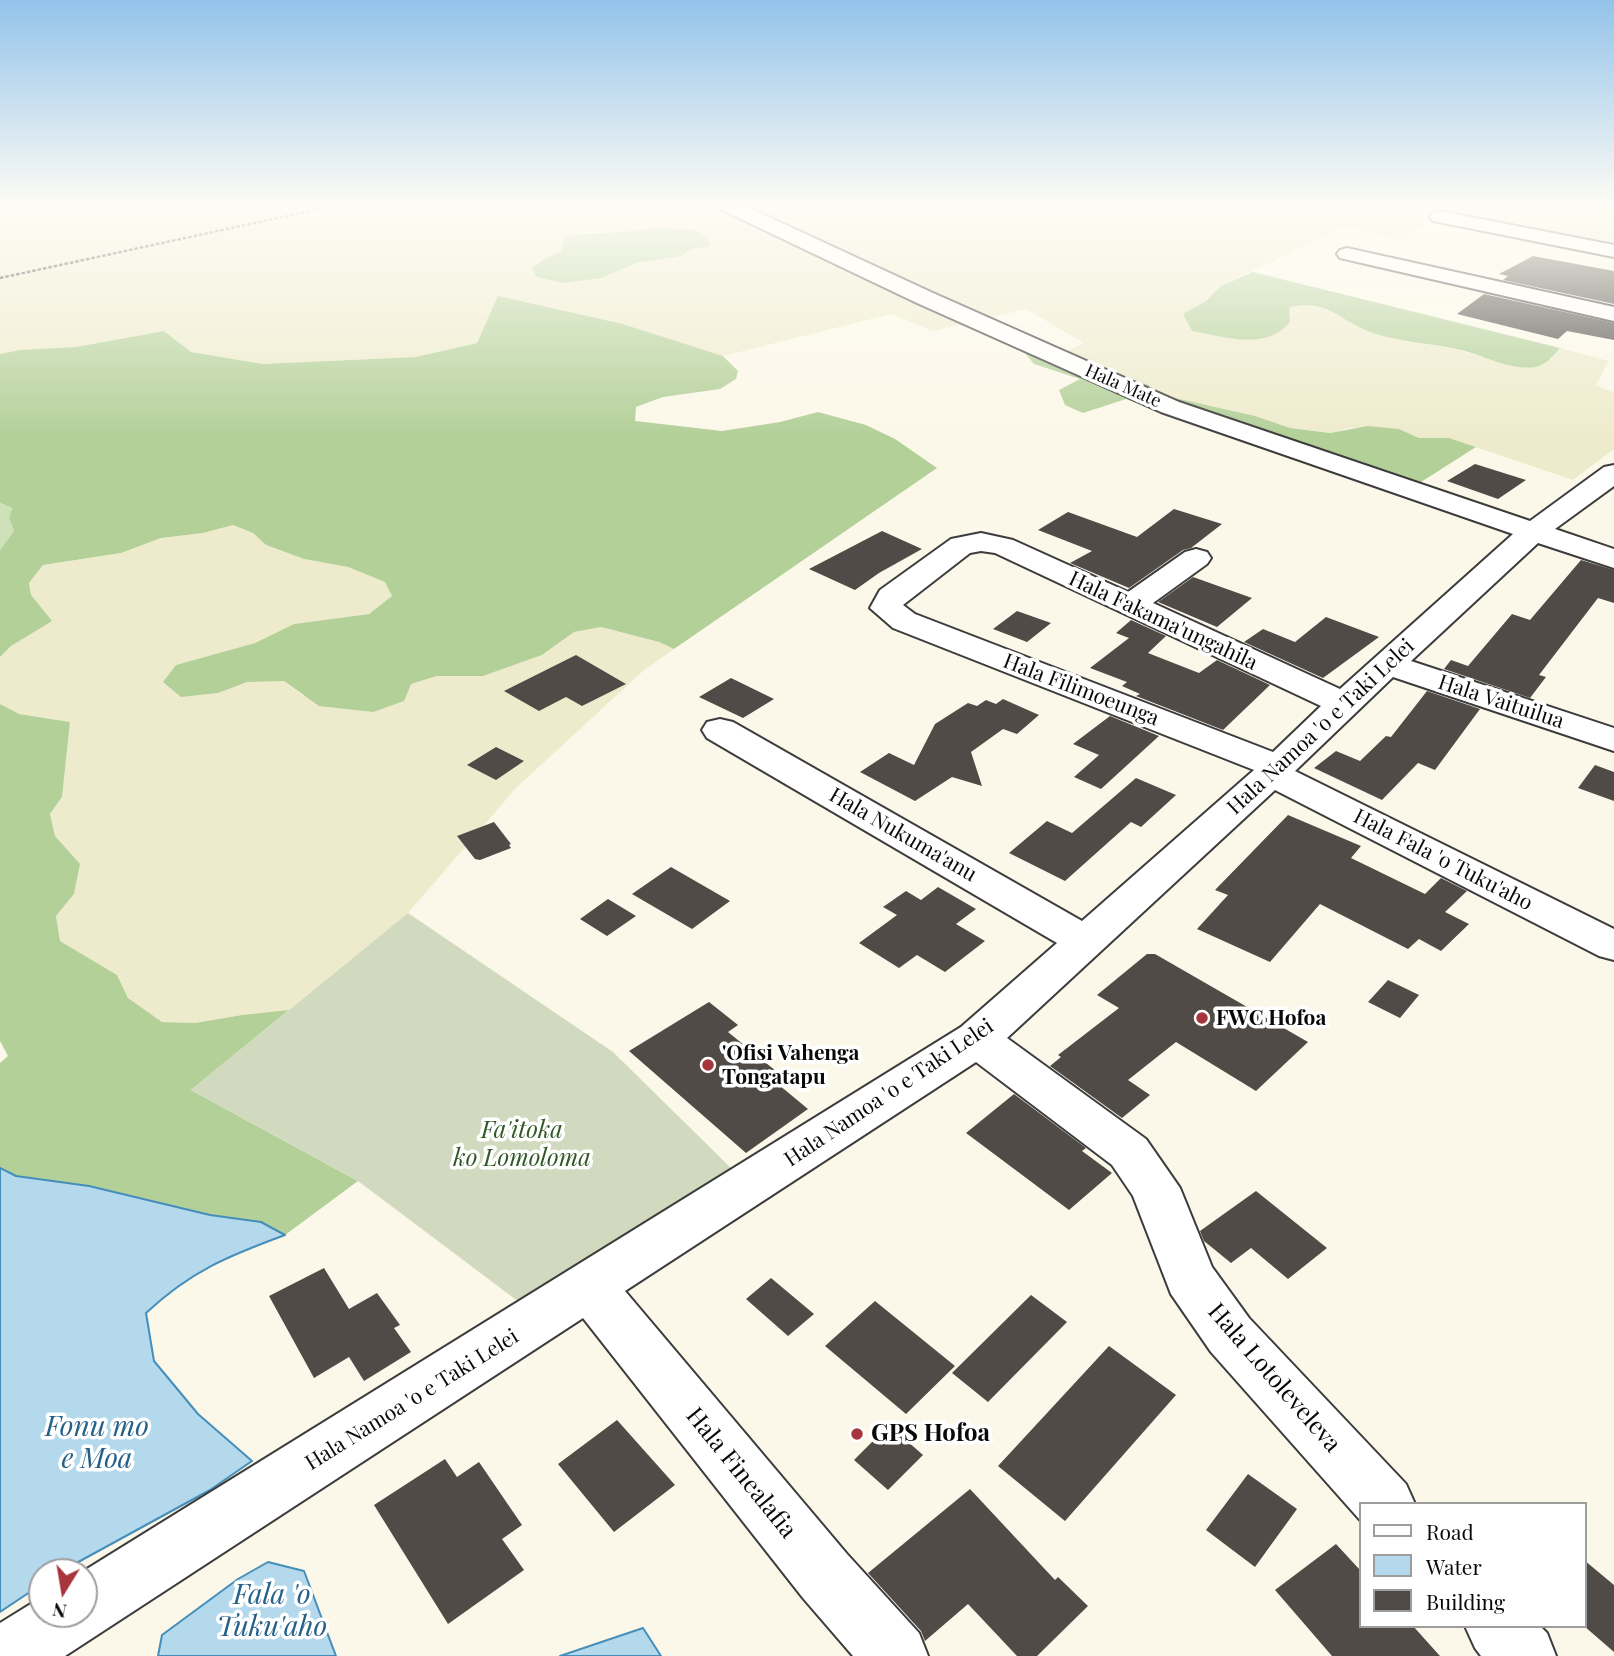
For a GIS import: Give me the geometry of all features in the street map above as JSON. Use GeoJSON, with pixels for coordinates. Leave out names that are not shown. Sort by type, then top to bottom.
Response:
{"type":"FeatureCollection","features":[{"type":"Feature","properties":{"kind":"street","name":"Hala Mate"},"geometry":{"type":"LineString","coordinates":[[892,282],[1170,407],[1614,559]]}},
{"type":"Feature","properties":{"kind":"street"},"geometry":{"type":"LineString","coordinates":[[1473,282],[1614,314]]}},
{"type":"Feature","properties":{"kind":"street","name":"Hala Namoa 'o e Taki Lelei"},"geometry":{"type":"LineString","coordinates":[[98,1598],[977,1039],[1534,532],[1614,473]]}},
{"type":"Feature","properties":{"kind":"street","name":"Hala Fakama'ungahila"},"geometry":{"type":"LineString","coordinates":[[886,608],[891,597],[961,545],[981,542],[1003,546],[1344,704]]}},
{"type":"Feature","properties":{"kind":"street"},"geometry":{"type":"LineString","coordinates":[[1130,606],[1196,558]]}},
{"type":"Feature","properties":{"kind":"street","name":"Hala Filimoeunga"},"geometry":{"type":"LineString","coordinates":[[886,608],[904,621],[1275,770]]}},
{"type":"Feature","properties":{"kind":"street","name":"Hala Vaituilua"},"geometry":{"type":"LineString","coordinates":[[1388,664],[1614,740]]}},
{"type":"Feature","properties":{"kind":"street","name":"Hala Nukuma'anu"},"geometry":{"type":"LineString","coordinates":[[720,730],[1086,941]]}},
{"type":"Feature","properties":{"kind":"street","name":"Hala Fala 'o Tuku'aho"},"geometry":{"type":"LineString","coordinates":[[1275,770],[1614,946]]}},
{"type":"Feature","properties":{"kind":"street","name":"Hala Lotoleveleva"},"geometry":{"type":"LineString","coordinates":[[977,1039],[1129,1152],[1155,1188],[1190,1278],[1230,1335],[1383,1502]]}},
{"type":"Feature","properties":{"kind":"street","name":"Hala Finealafia"},"geometry":{"type":"LineString","coordinates":[[590,1287],[825,1576],[896,1656]]}},
{"type":"Feature","properties":{"kind":"street"},"geometry":{"type":"LineString","coordinates":[[7,1656],[51,1628]]}},
{"type":"Feature","properties":{"kind":"street"},"geometry":{"type":"LineString","coordinates":[[1499,1628],[1524,1656]]}},
{"type":"Feature","properties":{"kind":"shaded area"},"geometry":{"type":"Polygon","coordinates":[[[0,282],[1229,282],[1206,301],[1183,314],[1289,307],[1309,303],[1336,311],[1350,322],[1394,339],[1457,349],[1512,366],[1551,359],[1560,348],[1609,361],[1596,385],[1614,393],[1614,449],[1573,480],[1449,438],[1419,438],[1399,429],[1350,428],[1330,433],[1290,428],[1255,416],[1152,393],[1149,385],[1091,364],[1067,351],[1084,343],[1026,309],[933,331],[891,314],[723,356],[623,324],[499,296],[477,343],[416,357],[263,364],[191,352],[164,331],[76,347],[20,350],[0,354],[0,282]]]}},
{"type":"Feature","properties":{"kind":"shaded area"},"geometry":{"type":"Polygon","coordinates":[[[233,525],[253,533],[266,545],[304,559],[348,567],[385,582],[393,596],[369,614],[294,624],[255,643],[176,665],[218,693],[247,681],[284,681],[303,696],[411,684],[437,676],[483,676],[542,655],[574,632],[601,627],[659,642],[674,649],[643,671],[516,788],[408,913],[289,1010],[195,1023],[162,1022],[128,998],[117,975],[60,941],[56,916],[74,894],[80,865],[55,836],[50,814],[62,797],[70,722],[18,714],[0,704],[0,657],[11,646],[31,595],[29,583],[43,565],[121,553],[161,538],[203,533],[233,525]]]}},
{"type":"Feature","properties":{"kind":"green space"},"geometry":{"type":"Polygon","coordinates":[[[1230,282],[1295,282],[1560,348],[1539,366],[1515,367],[1466,351],[1383,336],[1361,328],[1334,312],[1303,305],[1289,307],[1290,322],[1280,331],[1257,339],[1244,340],[1192,331],[1183,314],[1206,301],[1221,286],[1230,282]]]}},
{"type":"Feature","properties":{"kind":"green space"},"geometry":{"type":"Polygon","coordinates":[[[498,296],[623,324],[723,356],[738,371],[736,379],[720,389],[663,397],[636,407],[635,421],[722,431],[780,422],[818,412],[866,425],[895,439],[937,468],[674,649],[659,642],[601,627],[574,632],[542,655],[483,676],[437,676],[411,684],[404,701],[373,712],[319,706],[284,681],[247,682],[218,693],[181,697],[163,682],[176,665],[255,643],[294,624],[369,614],[392,596],[385,582],[348,567],[304,559],[266,545],[253,533],[233,525],[203,533],[161,538],[121,553],[43,565],[29,583],[31,595],[52,621],[11,646],[0,657],[0,550],[14,531],[9,518],[12,508],[0,503],[0,354],[20,350],[76,347],[164,331],[191,352],[263,364],[416,357],[477,343],[498,296]]]}},
{"type":"Feature","properties":{"kind":"green space"},"geometry":{"type":"Polygon","coordinates":[[[1038,347],[1067,351],[1091,364],[1149,385],[1153,393],[1255,416],[1290,428],[1330,433],[1368,426],[1399,429],[1419,438],[1449,438],[1476,447],[1399,496],[1126,399],[1083,413],[1065,405],[1059,390],[1080,379],[1034,364],[1024,352],[1038,347]]]}},
{"type":"Feature","properties":{"kind":"green space"},"geometry":{"type":"Polygon","coordinates":[[[0,503],[12,508],[9,518],[14,531],[0,550],[0,503]]]}},
{"type":"Feature","properties":{"kind":"green space"},"geometry":{"type":"Polygon","coordinates":[[[0,704],[19,714],[70,722],[62,797],[50,814],[55,836],[80,864],[74,894],[56,916],[60,941],[117,975],[128,998],[162,1022],[195,1023],[289,1010],[191,1090],[358,1181],[285,1235],[261,1222],[210,1215],[89,1186],[16,1176],[0,1168],[0,1063],[8,1056],[0,1041],[0,704]]]}},
{"type":"Feature","properties":{"kind":"green space","name":"Fa'itoka ko Lomoloma"},"geometry":{"type":"Polygon","coordinates":[[[408,913],[613,1052],[732,1169],[519,1302],[358,1181],[191,1090],[408,913]]]}},
{"type":"Feature","properties":{"kind":"water","name":"Fonu mo e Moa"},"geometry":{"type":"Polygon","coordinates":[[[0,1168],[16,1176],[89,1186],[210,1215],[261,1222],[285,1235],[211,1266],[179,1286],[146,1313],[154,1361],[198,1414],[252,1461],[210,1490],[86,1558],[28,1558],[28,1593],[0,1612],[0,1168]]]}},
{"type":"Feature","properties":{"kind":"water","name":"Fala 'o Tuku'aho"},"geometry":{"type":"Polygon","coordinates":[[[268,1562],[304,1571],[336,1656],[158,1656],[162,1635],[238,1579],[268,1562]]]}},
{"type":"Feature","properties":{"kind":"water"},"geometry":{"type":"Polygon","coordinates":[[[643,1628],[661,1656],[560,1656],[643,1628]]]}},
{"type":"Feature","properties":{"kind":"building"},"geometry":{"type":"Polygon","coordinates":[[[1514,282],[1614,282],[1614,304],[1514,282]]]}},
{"type":"Feature","properties":{"kind":"building"},"geometry":{"type":"Polygon","coordinates":[[[1484,294],[1614,323],[1614,340],[1567,331],[1558,339],[1457,314],[1484,294]]]}},
{"type":"Feature","properties":{"kind":"building"},"geometry":{"type":"Polygon","coordinates":[[[1475,464],[1526,480],[1498,499],[1447,481],[1475,464]]]}},
{"type":"Feature","properties":{"kind":"building"},"geometry":{"type":"Polygon","coordinates":[[[1174,509],[1222,524],[1191,548],[1183,550],[1129,588],[1070,563],[1092,551],[1038,530],[1068,512],[1137,537],[1174,509]]]}},
{"type":"Feature","properties":{"kind":"building"},"geometry":{"type":"Polygon","coordinates":[[[882,531],[922,549],[855,590],[809,569],[882,531]]]}},
{"type":"Feature","properties":{"kind":"building"},"geometry":{"type":"Polygon","coordinates":[[[1581,560],[1614,570],[1614,603],[1598,598],[1539,675],[1546,677],[1530,698],[1444,669],[1451,660],[1468,666],[1512,614],[1530,620],[1581,560]]]}},
{"type":"Feature","properties":{"kind":"building"},"geometry":{"type":"Polygon","coordinates":[[[1193,577],[1252,598],[1217,627],[1158,602],[1193,577]]]}},
{"type":"Feature","properties":{"kind":"building"},"geometry":{"type":"Polygon","coordinates":[[[1017,611],[1051,623],[1027,642],[993,629],[1017,611]]]}},
{"type":"Feature","properties":{"kind":"building"},"geometry":{"type":"Polygon","coordinates":[[[1326,617],[1379,637],[1323,678],[1244,642],[1263,629],[1295,642],[1326,617]]]}},
{"type":"Feature","properties":{"kind":"building"},"geometry":{"type":"Polygon","coordinates":[[[1131,620],[1166,636],[1148,653],[1199,673],[1217,660],[1270,685],[1223,730],[1136,696],[1140,694],[1122,686],[1127,682],[1090,668],[1129,638],[1116,633],[1131,620]]]}},
{"type":"Feature","properties":{"kind":"building"},"geometry":{"type":"Polygon","coordinates":[[[576,655],[626,684],[582,706],[566,697],[539,711],[504,691],[576,655]]]}},
{"type":"Feature","properties":{"kind":"building"},"geometry":{"type":"Polygon","coordinates":[[[731,678],[774,699],[743,718],[699,697],[731,678]]]}},
{"type":"Feature","properties":{"kind":"building"},"geometry":{"type":"Polygon","coordinates":[[[1427,691],[1480,709],[1435,770],[1418,763],[1382,800],[1314,768],[1336,751],[1360,761],[1386,736],[1391,737],[1427,691]]]}},
{"type":"Feature","properties":{"kind":"building"},"geometry":{"type":"Polygon","coordinates":[[[1003,699],[1039,715],[1017,734],[1003,729],[971,752],[982,786],[952,777],[915,801],[860,772],[889,753],[914,765],[935,724],[968,703],[977,706],[986,700],[996,704],[1003,699]]]}},
{"type":"Feature","properties":{"kind":"building"},"geometry":{"type":"Polygon","coordinates":[[[1110,716],[1159,736],[1101,789],[1074,777],[1099,755],[1073,744],[1110,716]]]}},
{"type":"Feature","properties":{"kind":"building"},"geometry":{"type":"Polygon","coordinates":[[[496,747],[524,761],[496,780],[467,765],[496,747]]]}},
{"type":"Feature","properties":{"kind":"building"},"geometry":{"type":"Polygon","coordinates":[[[1595,765],[1614,772],[1614,801],[1578,788],[1595,765]]]}},
{"type":"Feature","properties":{"kind":"building"},"geometry":{"type":"Polygon","coordinates":[[[1136,778],[1176,795],[1141,827],[1131,822],[1065,881],[1009,853],[1047,821],[1072,833],[1136,778]]]}},
{"type":"Feature","properties":{"kind":"building"},"geometry":{"type":"Polygon","coordinates":[[[1288,815],[1361,846],[1351,858],[1425,894],[1441,878],[1467,891],[1445,912],[1469,924],[1441,951],[1419,939],[1408,949],[1320,904],[1270,962],[1197,929],[1228,895],[1215,890],[1288,815]]]}},
{"type":"Feature","properties":{"kind":"building"},"geometry":{"type":"Polygon","coordinates":[[[494,822],[511,844],[511,848],[480,860],[475,859],[457,836],[494,822]]]}},
{"type":"Feature","properties":{"kind":"building"},"geometry":{"type":"Polygon","coordinates":[[[671,867],[730,901],[692,929],[632,894],[671,867]]]}},
{"type":"Feature","properties":{"kind":"building"},"geometry":{"type":"Polygon","coordinates":[[[938,887],[976,909],[956,924],[985,941],[945,972],[917,955],[899,968],[859,943],[897,915],[883,907],[906,891],[921,900],[938,887]]]}},
{"type":"Feature","properties":{"kind":"building"},"geometry":{"type":"Polygon","coordinates":[[[608,899],[636,916],[607,936],[580,919],[608,899]]]}},
{"type":"Feature","properties":{"kind":"building","name":"FWC Hofoa"},"geometry":{"type":"Polygon","coordinates":[[[1147,954],[1155,954],[1308,1042],[1256,1091],[1176,1042],[1128,1080],[1150,1095],[1122,1118],[1050,1066],[1061,1057],[1058,1055],[1119,1008],[1097,995],[1147,954]]]}},
{"type":"Feature","properties":{"kind":"building"},"geometry":{"type":"Polygon","coordinates":[[[1388,980],[1419,995],[1400,1018],[1368,1002],[1388,980]]]}},
{"type":"Feature","properties":{"kind":"building","name":"'Ofisi Vahenga Tongatapu"},"geometry":{"type":"Polygon","coordinates":[[[709,1002],[738,1025],[728,1032],[787,1080],[779,1085],[808,1109],[746,1153],[629,1051],[709,1002]]]}},
{"type":"Feature","properties":{"kind":"building"},"geometry":{"type":"Polygon","coordinates":[[[1014,1094],[1086,1148],[1082,1151],[1112,1173],[1069,1210],[966,1133],[1014,1094]]]}},
{"type":"Feature","properties":{"kind":"building"},"geometry":{"type":"Polygon","coordinates":[[[1256,1191],[1327,1248],[1288,1279],[1251,1248],[1231,1263],[1204,1241],[1200,1231],[1256,1191]]]}},
{"type":"Feature","properties":{"kind":"building"},"geometry":{"type":"Polygon","coordinates":[[[324,1268],[349,1309],[377,1293],[400,1325],[394,1328],[411,1352],[364,1381],[349,1357],[314,1378],[269,1296],[324,1268]]]}},
{"type":"Feature","properties":{"kind":"building"},"geometry":{"type":"Polygon","coordinates":[[[771,1278],[814,1314],[788,1336],[746,1299],[771,1278]]]}},
{"type":"Feature","properties":{"kind":"building"},"geometry":{"type":"Polygon","coordinates":[[[1031,1295],[1067,1322],[988,1402],[952,1373],[1031,1295]]]}},
{"type":"Feature","properties":{"kind":"building"},"geometry":{"type":"Polygon","coordinates":[[[875,1301],[955,1366],[906,1414],[825,1346],[875,1301]]]}},
{"type":"Feature","properties":{"kind":"building"},"geometry":{"type":"Polygon","coordinates":[[[1109,1346],[1176,1395],[1065,1521],[998,1466],[1109,1346]]]}},
{"type":"Feature","properties":{"kind":"building"},"geometry":{"type":"Polygon","coordinates":[[[617,1420],[675,1485],[614,1532],[558,1464],[617,1420]]]}},
{"type":"Feature","properties":{"kind":"building"},"geometry":{"type":"Polygon","coordinates":[[[889,1425],[923,1455],[888,1490],[854,1460],[889,1425]]]}},
{"type":"Feature","properties":{"kind":"building"},"geometry":{"type":"Polygon","coordinates":[[[445,1459],[457,1477],[479,1462],[522,1525],[502,1539],[524,1570],[448,1624],[374,1505],[445,1459]]]}},
{"type":"Feature","properties":{"kind":"building"},"geometry":{"type":"Polygon","coordinates":[[[1248,1474],[1297,1509],[1255,1567],[1206,1530],[1248,1474]]]}},
{"type":"Feature","properties":{"kind":"building"},"geometry":{"type":"Polygon","coordinates":[[[970,1489],[1055,1580],[1058,1577],[1088,1606],[1037,1656],[1017,1656],[968,1604],[925,1641],[921,1631],[868,1573],[970,1489]]]}},
{"type":"Feature","properties":{"kind":"building"},"geometry":{"type":"Polygon","coordinates":[[[1336,1544],[1358,1568],[1358,1628],[1415,1628],[1440,1656],[1332,1656],[1275,1590],[1336,1544]]]}},
{"type":"Feature","properties":{"kind":"building"},"geometry":{"type":"Polygon","coordinates":[[[1586,1562],[1614,1585],[1614,1652],[1586,1628],[1586,1562]]]}},
{"type":"Feature","properties":{"kind":"place","name":"FWC Hofoa"},"geometry":{"type":"Point","coordinates":[1202,1018]}},
{"type":"Feature","properties":{"kind":"place","name":"'Ofisi Vahenga Tongatapu"},"geometry":{"type":"Point","coordinates":[708,1065]}},
{"type":"Feature","properties":{"kind":"place","name":"GPS Hofoa"},"geometry":{"type":"Point","coordinates":[857,1434]}}]}
